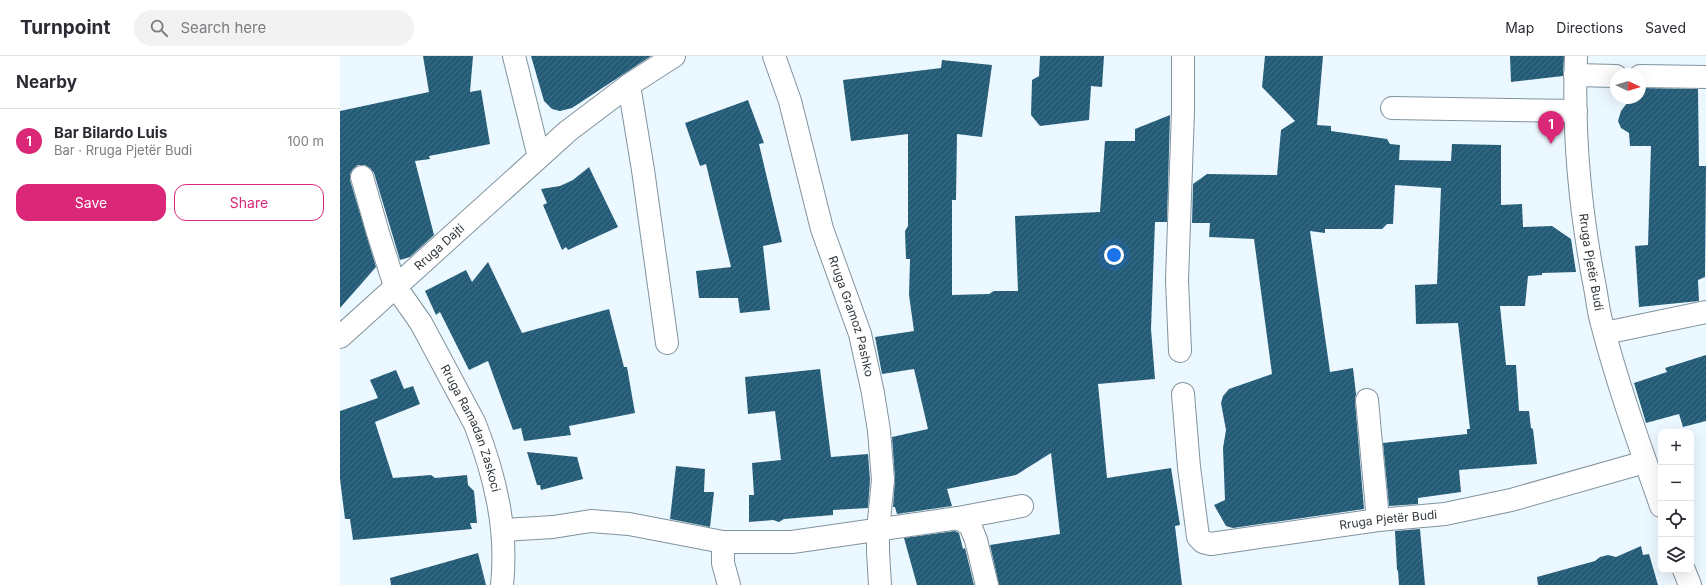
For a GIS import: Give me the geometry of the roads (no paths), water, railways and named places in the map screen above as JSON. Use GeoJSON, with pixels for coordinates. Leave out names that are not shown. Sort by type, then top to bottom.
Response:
{"type":"FeatureCollection","features":[{"type":"Feature","properties":{"kind":"street"},"geometry":{"type":"LineString","coordinates":[[514,56],[539,157]]}},
{"type":"Feature","properties":{"kind":"street","name":"Rruga Dajti"},"geometry":{"type":"LineString","coordinates":[[340,337],[568,131],[629,85],[674,56]]}},
{"type":"Feature","properties":{"kind":"street","name":"Rruga Gramoz Pashko"},"geometry":{"type":"LineString","coordinates":[[774,56],[790,101],[822,229],[860,334],[867,360],[882,458],[883,480],[878,530],[880,585]]}},
{"type":"Feature","properties":{"kind":"street"},"geometry":{"type":"LineString","coordinates":[[1180,351],[1177,280],[1183,111],[1183,56]]}},
{"type":"Feature","properties":{"kind":"street"},"geometry":{"type":"LineString","coordinates":[[1576,65],[1610,74]]}},
{"type":"Feature","properties":{"kind":"street","name":"Rruga Pjetër Budi"},"geometry":{"type":"LineString","coordinates":[[1576,65],[1576,111],[1584,226],[1602,324],[1645,462],[1659,501]]}},
{"type":"Feature","properties":{"kind":"street"},"geometry":{"type":"LineString","coordinates":[[1646,76],[1706,77]]}},
{"type":"Feature","properties":{"kind":"street"},"geometry":{"type":"LineString","coordinates":[[629,85],[643,170],[667,343]]}},
{"type":"Feature","properties":{"kind":"street"},"geometry":{"type":"LineString","coordinates":[[1392,108],[1576,111]]}},
{"type":"Feature","properties":{"kind":"street","name":"Rruga Ramadan Zaskoci"},"geometry":{"type":"LineString","coordinates":[[362,177],[395,286],[421,323],[475,424],[490,469],[502,517],[504,555],[502,585]]}},
{"type":"Feature","properties":{"kind":"street"},"geometry":{"type":"LineString","coordinates":[[1605,333],[1706,312]]}},
{"type":"Feature","properties":{"kind":"street","name":"Rruga Pjetër Budi"},"geometry":{"type":"LineString","coordinates":[[1183,394],[1198,537],[1203,542],[1211,544],[1378,520],[1445,514],[1511,500],[1645,462]]}},
{"type":"Feature","properties":{"kind":"street"},"geometry":{"type":"LineString","coordinates":[[1367,400],[1378,520]]}},
{"type":"Feature","properties":{"kind":"street"},"geometry":{"type":"LineString","coordinates":[[503,530],[599,522],[629,524],[723,542],[792,542],[958,518],[1022,506]]}},
{"type":"Feature","properties":{"kind":"street"},"geometry":{"type":"LineString","coordinates":[[958,518],[970,525],[987,585]]}},
{"type":"Feature","properties":{"kind":"street"},"geometry":{"type":"LineString","coordinates":[[723,542],[723,562],[729,585]]}},
{"type":"Feature","properties":{"kind":"street"},"geometry":{"type":"LineString","coordinates":[[1685,573],[1690,585]]}},
{"type":"Feature","properties":{"kind":"place","name":"Bar Bilardo Luis"},"geometry":{"type":"Point","coordinates":[1551,144]}}]}
